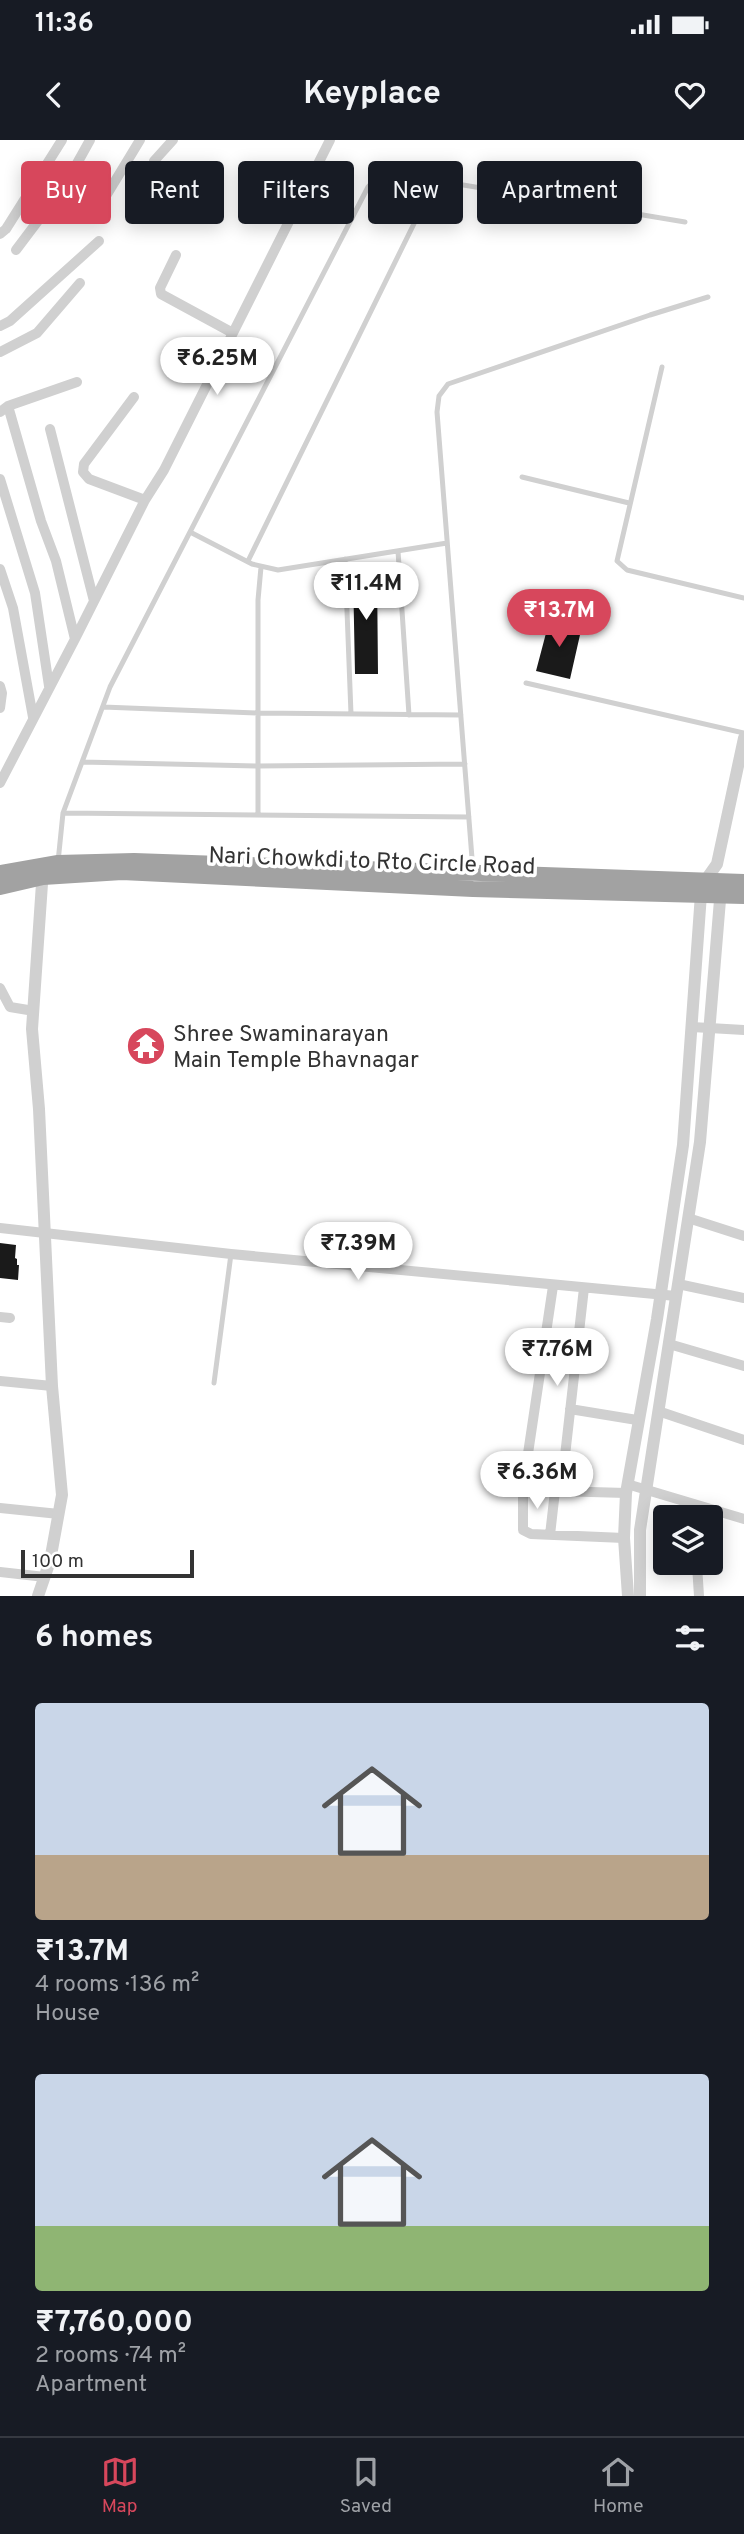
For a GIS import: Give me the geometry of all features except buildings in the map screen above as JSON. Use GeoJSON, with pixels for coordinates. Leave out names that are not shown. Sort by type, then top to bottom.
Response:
{"type":"FeatureCollection","features":[{"type":"Feature","properties":{"kind":"highway"},"geometry":{"type":"LineString","coordinates":[[0,873],[134,861],[473,872],[712,888],[744,882]]}},
{"type":"Feature","properties":{"kind":"highway","name":"Nari Chowkdi to Rto Circle Road"},"geometry":{"type":"LineString","coordinates":[[0,887],[51,870],[474,889],[712,888],[744,896]]}},
{"type":"Feature","properties":{"kind":"street"},"geometry":{"type":"LineString","coordinates":[[0,233],[6,229],[62,140]]}},
{"type":"Feature","properties":{"kind":"street"},"geometry":{"type":"LineString","coordinates":[[16,250],[65,185],[90,140]]}},
{"type":"Feature","properties":{"kind":"street"},"geometry":{"type":"LineString","coordinates":[[111,188],[140,140]]}},
{"type":"Feature","properties":{"kind":"street"},"geometry":{"type":"LineString","coordinates":[[154,161],[173,140]]}},
{"type":"Feature","properties":{"kind":"street"},"geometry":{"type":"LineString","coordinates":[[0,782],[145,500],[164,470],[330,140]]}},
{"type":"Feature","properties":{"kind":"street"},"geometry":{"type":"LineString","coordinates":[[0,326],[10,321],[99,241]]}},
{"type":"Feature","properties":{"kind":"street"},"geometry":{"type":"LineString","coordinates":[[176,255],[160,288],[161,294],[232,332]]}},
{"type":"Feature","properties":{"kind":"street"},"geometry":{"type":"LineString","coordinates":[[0,352],[37,333],[80,283]]}},
{"type":"Feature","properties":{"kind":"street"},"geometry":{"type":"LineString","coordinates":[[75,639],[56,561],[4,409],[77,382]]}},
{"type":"Feature","properties":{"kind":"street"},"geometry":{"type":"LineString","coordinates":[[134,397],[84,464],[83,472],[89,479],[145,500]]}},
{"type":"Feature","properties":{"kind":"street"},"geometry":{"type":"LineString","coordinates":[[50,429],[94,601]]}},
{"type":"Feature","properties":{"kind":"street"},"geometry":{"type":"LineString","coordinates":[[0,479],[35,593],[49,687]]}},
{"type":"Feature","properties":{"kind":"street"},"geometry":{"type":"LineString","coordinates":[[0,569],[13,611],[33,717]]}},
{"type":"Feature","properties":{"kind":"street"},"geometry":{"type":"LineString","coordinates":[[0,686],[0,708]]}},
{"type":"Feature","properties":{"kind":"street"},"geometry":{"type":"LineString","coordinates":[[628,1596],[624,1538],[627,1489],[683,1145],[692,1027],[712,888],[744,736]]}},
{"type":"Feature","properties":{"kind":"street"},"geometry":{"type":"LineString","coordinates":[[38,1596],[45,1577],[62,1494],[52,1386],[39,1109],[32,1029],[51,870]]}},
{"type":"Feature","properties":{"kind":"street"},"geometry":{"type":"LineString","coordinates":[[640,1596],[639,1539],[699,1149],[709,1027],[712,888]]}},
{"type":"Feature","properties":{"kind":"street"},"geometry":{"type":"LineString","coordinates":[[0,988],[10,1007],[34,1011]]}},
{"type":"Feature","properties":{"kind":"street"},"geometry":{"type":"LineString","coordinates":[[692,1027],[744,1030]]}},
{"type":"Feature","properties":{"kind":"street"},"geometry":{"type":"LineString","coordinates":[[688,1218],[744,1236]]}},
{"type":"Feature","properties":{"kind":"street"},"geometry":{"type":"LineString","coordinates":[[0,1228],[553,1286],[660,1293],[677,1290],[744,1298]]}},
{"type":"Feature","properties":{"kind":"street"},"geometry":{"type":"LineString","coordinates":[[553,1286],[523,1486],[523,1530],[531,1534],[624,1538]]}},
{"type":"Feature","properties":{"kind":"street"},"geometry":{"type":"LineString","coordinates":[[550,1535],[570,1409],[584,1288]]}},
{"type":"Feature","properties":{"kind":"street"},"geometry":{"type":"LineString","coordinates":[[669,1343],[744,1366]]}},
{"type":"Feature","properties":{"kind":"street"},"geometry":{"type":"LineString","coordinates":[[0,1381],[52,1386]]}},
{"type":"Feature","properties":{"kind":"street"},"geometry":{"type":"LineString","coordinates":[[570,1409],[637,1420]]}},
{"type":"Feature","properties":{"kind":"street"},"geometry":{"type":"LineString","coordinates":[[658,1411],[681,1421],[744,1440]]}},
{"type":"Feature","properties":{"kind":"street"},"geometry":{"type":"LineString","coordinates":[[491,1482],[558,1491],[646,1490],[744,1519]]}},
{"type":"Feature","properties":{"kind":"street"},"geometry":{"type":"LineString","coordinates":[[0,1508],[59,1514]]}},
{"type":"Feature","properties":{"kind":"street"},"geometry":{"type":"LineString","coordinates":[[0,1572],[45,1577]]}},
{"type":"Feature","properties":{"kind":"street"},"geometry":{"type":"LineString","coordinates":[[698,1575],[699,1596]]}},
{"type":"Feature","properties":{"kind":"lane"},"geometry":{"type":"LineString","coordinates":[[463,186],[685,222]]}},
{"type":"Feature","properties":{"kind":"lane"},"geometry":{"type":"LineString","coordinates":[[51,870],[63,813],[116,677],[368,187]]}},
{"type":"Feature","properties":{"kind":"lane"},"geometry":{"type":"LineString","coordinates":[[248,561],[414,224]]}},
{"type":"Feature","properties":{"kind":"lane"},"geometry":{"type":"LineString","coordinates":[[474,889],[437,412],[439,396],[448,384],[650,314],[708,297]]}},
{"type":"Feature","properties":{"kind":"lane"},"geometry":{"type":"LineString","coordinates":[[662,367],[617,561],[620,566],[744,598]]}},
{"type":"Feature","properties":{"kind":"lane"},"geometry":{"type":"LineString","coordinates":[[522,477],[629,503]]}},
{"type":"Feature","properties":{"kind":"lane"},"geometry":{"type":"LineString","coordinates":[[190,532],[261,567],[278,570],[447,543]]}},
{"type":"Feature","properties":{"kind":"lane"},"geometry":{"type":"LineString","coordinates":[[398,551],[409,715]]}},
{"type":"Feature","properties":{"kind":"lane"},"geometry":{"type":"LineString","coordinates":[[345,559],[351,714]]}},
{"type":"Feature","properties":{"kind":"lane"},"geometry":{"type":"LineString","coordinates":[[258,814],[257,600],[261,567]]}},
{"type":"Feature","properties":{"kind":"lane"},"geometry":{"type":"LineString","coordinates":[[526,683],[744,736]]}},
{"type":"Feature","properties":{"kind":"lane"},"geometry":{"type":"LineString","coordinates":[[103,706],[258,713],[461,715]]}},
{"type":"Feature","properties":{"kind":"lane"},"geometry":{"type":"LineString","coordinates":[[82,762],[465,764]]}},
{"type":"Feature","properties":{"kind":"lane"},"geometry":{"type":"LineString","coordinates":[[63,813],[469,817]]}},
{"type":"Feature","properties":{"kind":"lane"},"geometry":{"type":"LineString","coordinates":[[214,1383],[231,1254]]}},
{"type":"Feature","properties":{"kind":"place","name":"Shree Swaminarayan Main Temple Bhavnagar"},"geometry":{"type":"Point","coordinates":[146,1046]}}]}
